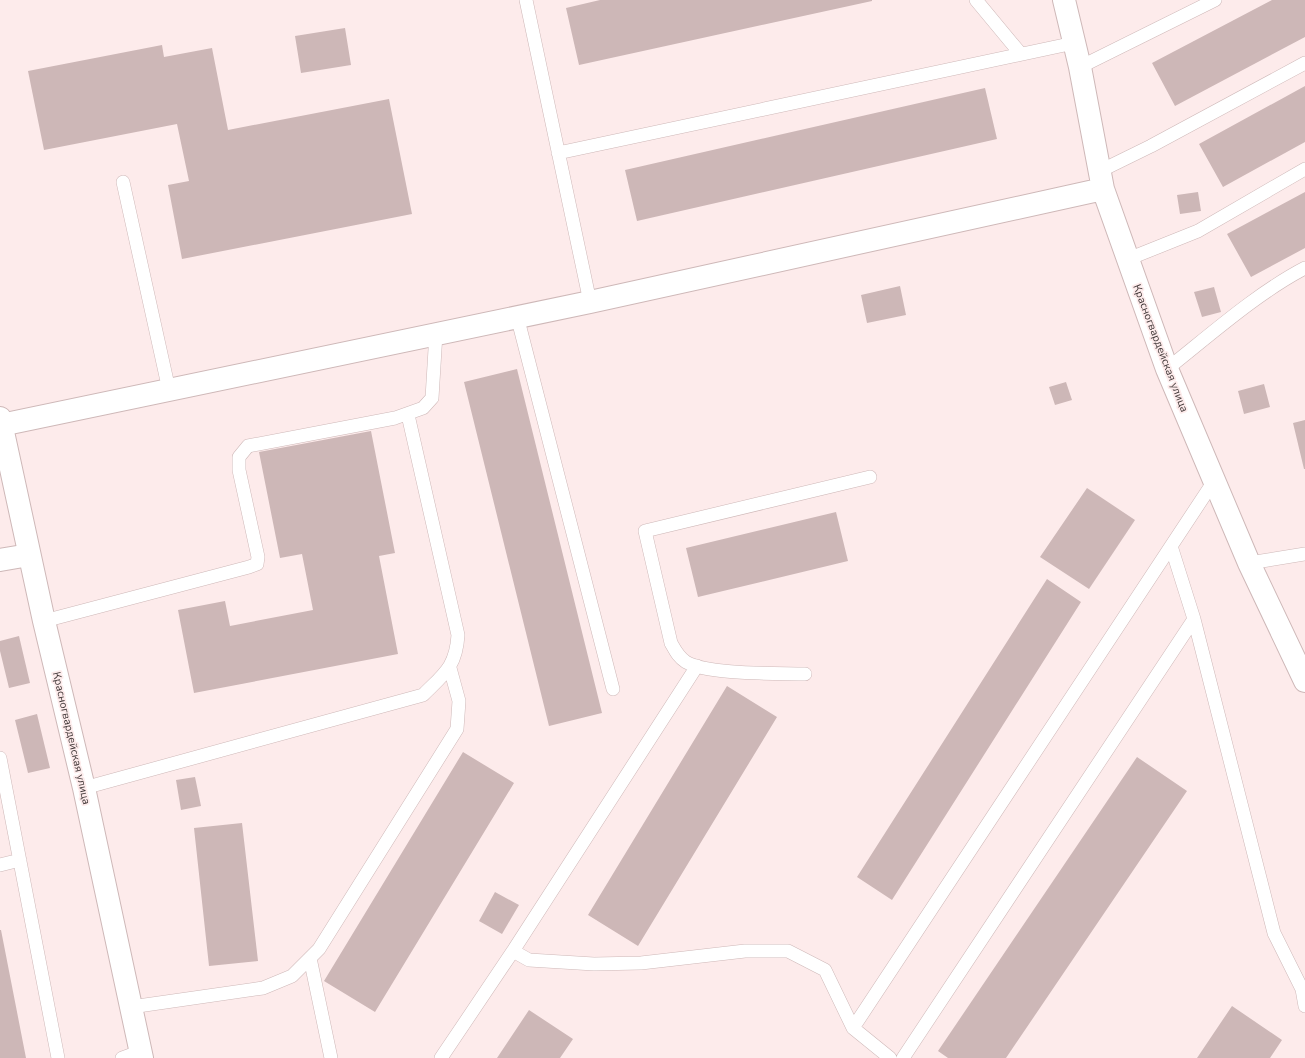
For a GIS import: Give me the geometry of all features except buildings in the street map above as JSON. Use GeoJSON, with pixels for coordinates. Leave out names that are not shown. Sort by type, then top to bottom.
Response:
{"type":"FeatureCollection","features":[{"type":"Feature","properties":{"kind":"street","name":"Красногвардейская улица"},"geometry":{"type":"LineString","coordinates":[[1064,0],[1080,67],[1100,181],[1166,369],[1249,563],[1305,681]]}},
{"type":"Feature","properties":{"kind":"street"},"geometry":{"type":"LineString","coordinates":[[1,422],[169,390],[517,316],[590,302],[1100,181]]}},
{"type":"Feature","properties":{"kind":"street","name":"Красногвардейская улица"},"geometry":{"type":"LineString","coordinates":[[1,422],[29,555],[84,788],[132,1007],[135,1056]]}},
{"type":"Feature","properties":{"kind":"street"},"geometry":{"type":"LineString","coordinates":[[0,560],[29,555]]}},
{"type":"Feature","properties":{"kind":"lane"},"geometry":{"type":"LineString","coordinates":[[526,0],[590,302]]}},
{"type":"Feature","properties":{"kind":"lane"},"geometry":{"type":"LineString","coordinates":[[976,0],[1020,53]]}},
{"type":"Feature","properties":{"kind":"lane"},"geometry":{"type":"LineString","coordinates":[[1080,67],[1215,0]]}},
{"type":"Feature","properties":{"kind":"lane"},"geometry":{"type":"LineString","coordinates":[[558,153],[1020,53],[1074,43]]}},
{"type":"Feature","properties":{"kind":"lane"},"geometry":{"type":"LineString","coordinates":[[1100,181],[1151,146],[1305,63]]}},
{"type":"Feature","properties":{"kind":"lane"},"geometry":{"type":"LineString","coordinates":[[1128,259],[1198,231],[1305,169]]}},
{"type":"Feature","properties":{"kind":"lane"},"geometry":{"type":"LineString","coordinates":[[124,182],[169,390]]}},
{"type":"Feature","properties":{"kind":"lane"},"geometry":{"type":"LineString","coordinates":[[1166,369],[1261,296],[1288,277],[1305,268]]}},
{"type":"Feature","properties":{"kind":"lane"},"geometry":{"type":"LineString","coordinates":[[517,316],[613,689]]}},
{"type":"Feature","properties":{"kind":"lane"},"geometry":{"type":"LineString","coordinates":[[44,621],[257,564],[258,557],[239,470],[240,457],[248,446],[408,415],[423,408],[432,398],[436,333]]}},
{"type":"Feature","properties":{"kind":"lane"},"geometry":{"type":"LineString","coordinates":[[84,788],[423,695],[450,668],[457,651],[458,635],[408,415]]}},
{"type":"Feature","properties":{"kind":"lane"},"geometry":{"type":"LineString","coordinates":[[805,674],[718,671],[687,663],[679,657],[671,643],[645,531],[870,476]]}},
{"type":"Feature","properties":{"kind":"lane"},"geometry":{"type":"LineString","coordinates":[[853,1028],[1214,481]]}},
{"type":"Feature","properties":{"kind":"lane"},"geometry":{"type":"LineString","coordinates":[[1171,546],[1194,619],[1274,933],[1302,989],[1305,1006]]}},
{"type":"Feature","properties":{"kind":"lane"},"geometry":{"type":"LineString","coordinates":[[1249,563],[1303,558]]}},
{"type":"Feature","properties":{"kind":"lane"},"geometry":{"type":"LineString","coordinates":[[903,1058],[1194,619]]}},
{"type":"Feature","properties":{"kind":"lane"},"geometry":{"type":"LineString","coordinates":[[441,1058],[513,951],[698,666]]}},
{"type":"Feature","properties":{"kind":"lane"},"geometry":{"type":"LineString","coordinates":[[132,1007],[263,988],[292,976],[319,949],[457,729],[459,701],[450,668]]}},
{"type":"Feature","properties":{"kind":"lane"},"geometry":{"type":"LineString","coordinates":[[0,758],[58,1058]]}},
{"type":"Feature","properties":{"kind":"lane"},"geometry":{"type":"LineString","coordinates":[[0,865],[20,860]]}},
{"type":"Feature","properties":{"kind":"lane"},"geometry":{"type":"LineString","coordinates":[[513,951],[529,960],[594,964],[641,963],[745,952],[788,951],[826,970],[853,1028],[890,1058]]}},
{"type":"Feature","properties":{"kind":"lane"},"geometry":{"type":"LineString","coordinates":[[310,958],[331,1058]]}}]}
